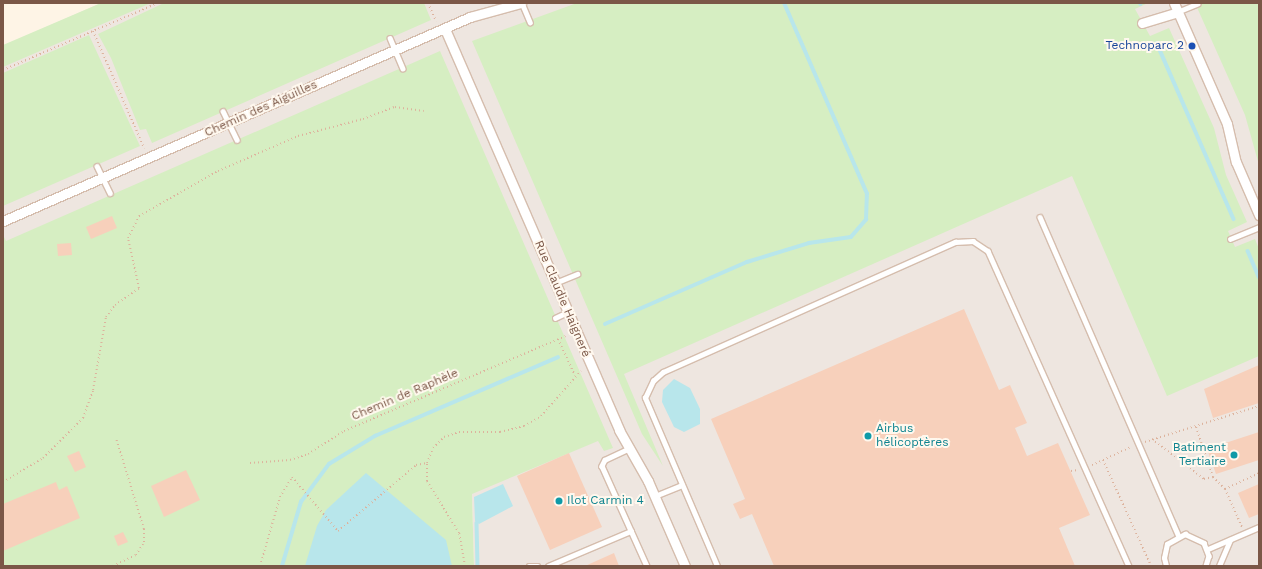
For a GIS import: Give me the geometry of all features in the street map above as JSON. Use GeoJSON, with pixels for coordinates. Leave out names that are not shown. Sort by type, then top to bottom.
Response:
{"type":"FeatureCollection","features":[{"type":"Feature","properties":{"kind":"street","name":"Chemin des Aiguilles"},"geometry":{"type":"LineString","coordinates":[[3,222],[445,29],[521,3]]}},
{"type":"Feature","properties":{"kind":"street"},"geometry":{"type":"LineString","coordinates":[[1142,23],[1175,7],[1227,124],[1236,162],[1259,215]]}},
{"type":"Feature","properties":{"kind":"street","name":"Rue Claudie Haigneré"},"geometry":{"type":"LineString","coordinates":[[445,29],[628,449],[655,496],[685,566]]}},
{"type":"Feature","properties":{"kind":"lane"},"geometry":{"type":"LineString","coordinates":[[521,3],[530,22]]}},
{"type":"Feature","properties":{"kind":"lane"},"geometry":{"type":"LineString","coordinates":[[1175,7],[1197,4]]}},
{"type":"Feature","properties":{"kind":"lane"},"geometry":{"type":"LineString","coordinates":[[390,38],[403,68]]}},
{"type":"Feature","properties":{"kind":"lane"},"geometry":{"type":"LineString","coordinates":[[223,112],[237,140]]}},
{"type":"Feature","properties":{"kind":"lane"},"geometry":{"type":"LineString","coordinates":[[97,166],[110,193]]}},
{"type":"Feature","properties":{"kind":"lane"},"geometry":{"type":"LineString","coordinates":[[1040,217],[1178,535]]}},
{"type":"Feature","properties":{"kind":"lane"},"geometry":{"type":"LineString","coordinates":[[1230,239],[1259,227]]}},
{"type":"Feature","properties":{"kind":"lane"},"geometry":{"type":"LineString","coordinates":[[717,566],[645,398],[653,381],[664,372],[955,242],[973,241],[988,251],[1129,566]]}},
{"type":"Feature","properties":{"kind":"lane"},"geometry":{"type":"LineString","coordinates":[[555,283],[577,274]]}},
{"type":"Feature","properties":{"kind":"lane"},"geometry":{"type":"LineString","coordinates":[[555,318],[568,312]]}},
{"type":"Feature","properties":{"kind":"lane"},"geometry":{"type":"LineString","coordinates":[[628,449],[605,460],[602,466],[647,566]]}},
{"type":"Feature","properties":{"kind":"lane"},"geometry":{"type":"LineString","coordinates":[[655,496],[682,485]]}},
{"type":"Feature","properties":{"kind":"lane"},"geometry":{"type":"LineString","coordinates":[[1208,549],[1259,528]]}},
{"type":"Feature","properties":{"kind":"lane"},"geometry":{"type":"LineString","coordinates":[[548,566],[631,531]]}},
{"type":"Feature","properties":{"kind":"lane"},"geometry":{"type":"LineString","coordinates":[[1166,566],[1164,551],[1178,535],[1192,534],[1208,549]]}},
{"type":"Feature","properties":{"kind":"lane"},"geometry":{"type":"LineString","coordinates":[[1219,566],[1230,540]]}},
{"type":"Feature","properties":{"kind":"lane"},"geometry":{"type":"LineString","coordinates":[[1206,566],[1208,549]]}},
{"type":"Feature","properties":{"kind":"lane"},"geometry":{"type":"LineString","coordinates":[[529,566],[538,566]]}},
{"type":"Feature","properties":{"kind":"path"},"geometry":{"type":"LineString","coordinates":[[3,70],[158,3]]}},
{"type":"Feature","properties":{"kind":"path"},"geometry":{"type":"LineString","coordinates":[[428,3],[436,21]]}},
{"type":"Feature","properties":{"kind":"path"},"geometry":{"type":"LineString","coordinates":[[93,31],[144,148]]}},
{"type":"Feature","properties":{"kind":"path"},"geometry":{"type":"LineString","coordinates":[[3,482],[42,458],[85,414],[93,390],[106,317],[115,305],[139,288],[128,238],[139,216],[218,171],[298,136],[362,119],[395,106],[424,111]]}},
{"type":"Feature","properties":{"kind":"path","name":"Chemin de Raphèle"},"geometry":{"type":"LineString","coordinates":[[250,463],[290,460],[308,454],[344,431],[566,336]]}},
{"type":"Feature","properties":{"kind":"path"},"geometry":{"type":"LineString","coordinates":[[558,339],[575,375]]}},
{"type":"Feature","properties":{"kind":"path"},"geometry":{"type":"LineString","coordinates":[[465,566],[459,533],[427,481],[427,463],[433,448],[451,434],[500,432],[532,422],[548,409],[575,375],[581,371]]}},
{"type":"Feature","properties":{"kind":"path"},"geometry":{"type":"LineString","coordinates":[[1071,471],[1085,468],[1152,439],[1259,406]]}},
{"type":"Feature","properties":{"kind":"path"},"geometry":{"type":"LineString","coordinates":[[1196,426],[1212,477],[1224,488],[1245,534]]}},
{"type":"Feature","properties":{"kind":"path"},"geometry":{"type":"LineString","coordinates":[[113,566],[136,555],[144,542],[144,529],[116,438]]}},
{"type":"Feature","properties":{"kind":"path"},"geometry":{"type":"LineString","coordinates":[[1152,439],[1204,479],[1212,477]]}},
{"type":"Feature","properties":{"kind":"path"},"geometry":{"type":"LineString","coordinates":[[1103,460],[1150,566]]}},
{"type":"Feature","properties":{"kind":"path"},"geometry":{"type":"LineString","coordinates":[[260,566],[280,497],[292,476],[338,531],[416,465],[427,463]]}},
{"type":"Feature","properties":{"kind":"path"},"geometry":{"type":"LineString","coordinates":[[1224,488],[1259,473]]}},
{"type":"Feature","properties":{"kind":"shaded area"},"geometry":{"type":"Polygon","coordinates":[[[101,3],[1259,3],[1259,566],[474,566],[472,494],[3,566],[3,46],[101,3]]]}},
{"type":"Feature","properties":{"kind":"green space"},"geometry":{"type":"Polygon","coordinates":[[[101,3],[151,3],[3,67],[3,45],[101,3]]]}},
{"type":"Feature","properties":{"kind":"green space"},"geometry":{"type":"Polygon","coordinates":[[[164,3],[424,3],[431,20],[152,143],[146,129],[140,130],[111,58],[98,34],[164,3]]]}},
{"type":"Feature","properties":{"kind":"green space"},"geometry":{"type":"Polygon","coordinates":[[[577,3],[1148,3],[1135,9],[1150,36],[1169,28],[1214,128],[1226,175],[1247,222],[1228,231],[1235,247],[1255,239],[1259,249],[1259,356],[1167,396],[1072,176],[624,374],[663,466],[642,434],[472,41],[577,3]]]}},
{"type":"Feature","properties":{"kind":"green space"},"geometry":{"type":"Polygon","coordinates":[[[1195,3],[1259,3],[1259,165],[1245,115],[1195,3]]]}},
{"type":"Feature","properties":{"kind":"green space"},"geometry":{"type":"Polygon","coordinates":[[[89,35],[140,146],[3,206],[3,73],[89,35]]]}},
{"type":"Feature","properties":{"kind":"green space"},"geometry":{"type":"Polygon","coordinates":[[[440,51],[613,448],[604,451],[598,441],[472,494],[474,566],[3,566],[3,235],[6,241],[440,51]]]}},
{"type":"Feature","properties":{"kind":"water"},"geometry":{"type":"Polygon","coordinates":[[[674,379],[690,388],[700,409],[700,424],[684,432],[674,427],[662,402],[663,390],[674,379]]]}},
{"type":"Feature","properties":{"kind":"water"},"geometry":{"type":"Polygon","coordinates":[[[366,473],[446,540],[452,566],[305,566],[317,526],[326,510],[366,473]]]}},
{"type":"Feature","properties":{"kind":"water"},"geometry":{"type":"Polygon","coordinates":[[[503,484],[513,506],[479,524],[475,521],[474,497],[503,484]]]}},
{"type":"Feature","properties":{"kind":"building"},"geometry":{"type":"Polygon","coordinates":[[[112,216],[117,228],[91,239],[86,227],[112,216]]]}},
{"type":"Feature","properties":{"kind":"building"},"geometry":{"type":"Polygon","coordinates":[[[71,243],[72,255],[58,256],[57,244],[71,243]]]}},
{"type":"Feature","properties":{"kind":"building","name":"Airbus hélicoptères"},"geometry":{"type":"Polygon","coordinates":[[[964,309],[999,390],[1010,385],[1027,423],[1015,428],[1027,456],[1058,443],[1090,515],[1059,528],[1075,566],[774,566],[752,514],[740,519],[733,504],[745,499],[711,419],[964,309]]]}},
{"type":"Feature","properties":{"kind":"building"},"geometry":{"type":"Polygon","coordinates":[[[1259,365],[1259,403],[1213,418],[1204,389],[1259,365]]]}},
{"type":"Feature","properties":{"kind":"building","name":"Batiment Tertiaire"},"geometry":{"type":"Polygon","coordinates":[[[1259,432],[1259,460],[1216,474],[1207,449],[1259,432]]]}},
{"type":"Feature","properties":{"kind":"building"},"geometry":{"type":"Polygon","coordinates":[[[79,451],[86,467],[75,472],[67,456],[79,451]]]}},
{"type":"Feature","properties":{"kind":"building","name":"Ilot Carmin 4"},"geometry":{"type":"Polygon","coordinates":[[[569,453],[602,527],[550,550],[517,476],[569,453]]]}},
{"type":"Feature","properties":{"kind":"building"},"geometry":{"type":"Polygon","coordinates":[[[186,470],[200,500],[164,517],[151,486],[186,470]]]}},
{"type":"Feature","properties":{"kind":"building"},"geometry":{"type":"Polygon","coordinates":[[[56,482],[59,490],[67,486],[80,518],[3,551],[3,504],[56,482]]]}},
{"type":"Feature","properties":{"kind":"building","name":"Batiment Tertiaire"},"geometry":{"type":"Polygon","coordinates":[[[1259,484],[1259,514],[1249,518],[1238,493],[1259,484]]]}},
{"type":"Feature","properties":{"kind":"building"},"geometry":{"type":"Polygon","coordinates":[[[123,532],[128,542],[118,546],[114,536],[123,532]]]}},
{"type":"Feature","properties":{"kind":"building"},"geometry":{"type":"Polygon","coordinates":[[[614,553],[619,566],[585,566],[614,553]]]}},
{"type":"Feature","properties":{"kind":"waterway"},"geometry":{"type":"LineString","coordinates":[[605,324],[747,262],[809,243],[851,237],[866,220],[867,194],[784,3]]}},
{"type":"Feature","properties":{"kind":"waterway"},"geometry":{"type":"LineString","coordinates":[[1157,43],[1234,219]]}},
{"type":"Feature","properties":{"kind":"waterway"},"geometry":{"type":"LineString","coordinates":[[1248,251],[1259,277]]}},
{"type":"Feature","properties":{"kind":"waterway"},"geometry":{"type":"LineString","coordinates":[[282,566],[301,502],[329,464],[375,436],[558,357]]}},
{"type":"Feature","properties":{"kind":"waterway"},"geometry":{"type":"LineString","coordinates":[[477,523],[478,566]]}},
{"type":"Feature","properties":{"kind":"place","name":"Technoparc 2"},"geometry":{"type":"Point","coordinates":[1192,46]}},
{"type":"Feature","properties":{"kind":"place","name":"Airbus hélicoptères"},"geometry":{"type":"Point","coordinates":[868,436]}},
{"type":"Feature","properties":{"kind":"place","name":"Batiment Tertiaire"},"geometry":{"type":"Point","coordinates":[1234,455]}},
{"type":"Feature","properties":{"kind":"place","name":"Ilot Carmin 4"},"geometry":{"type":"Point","coordinates":[559,501]}}]}
